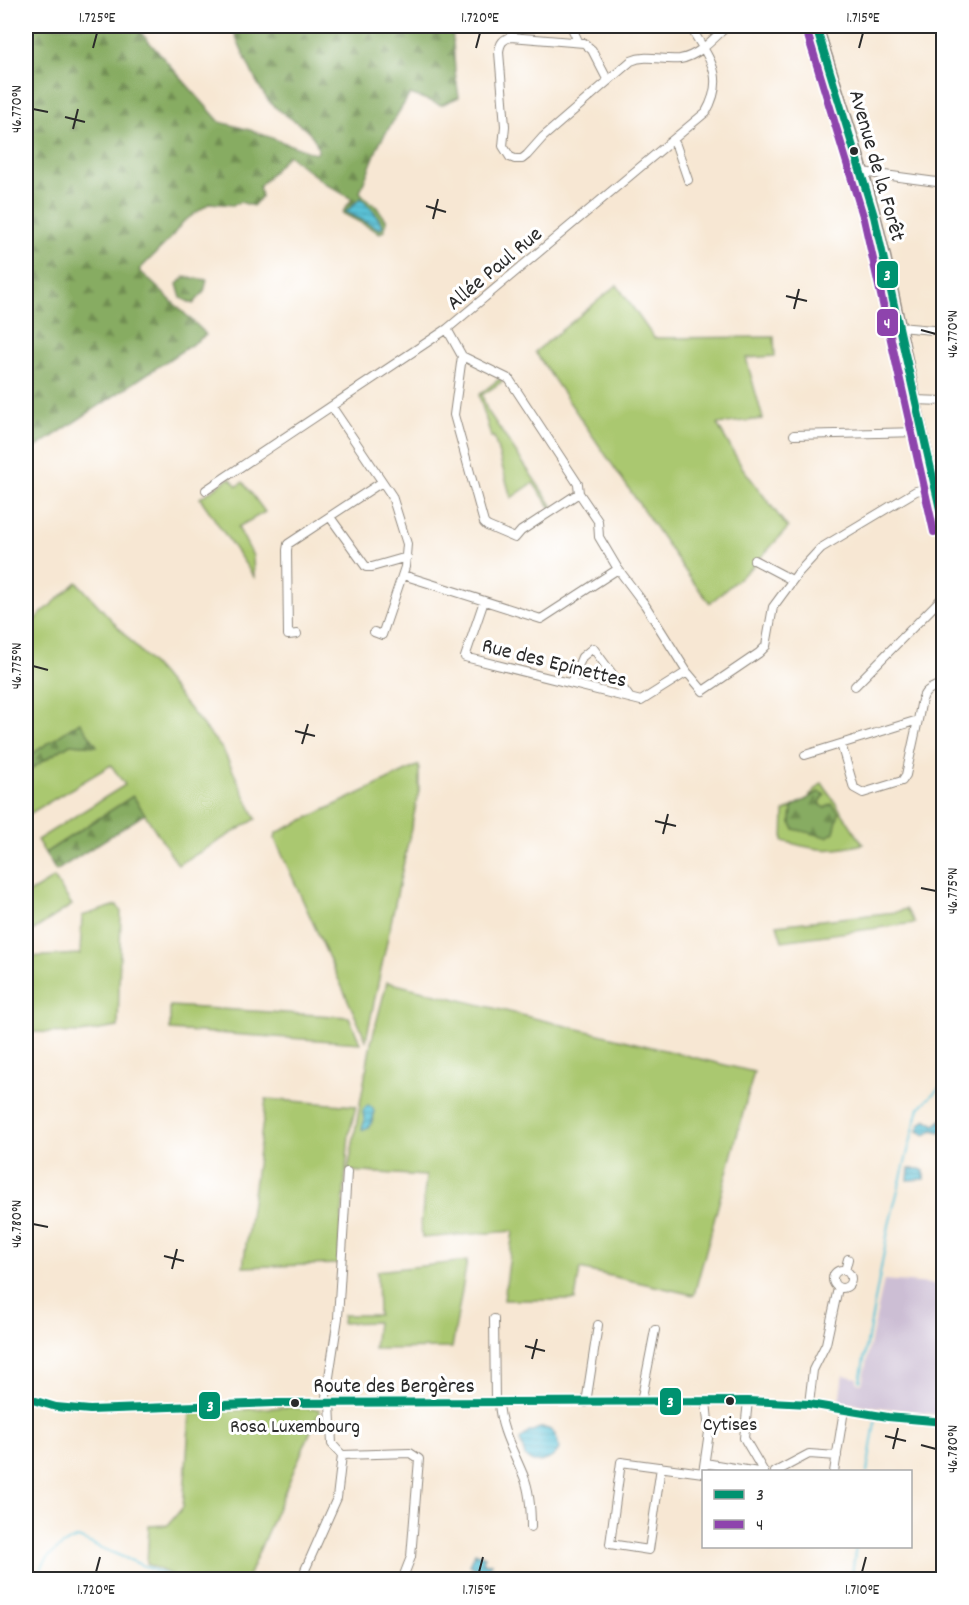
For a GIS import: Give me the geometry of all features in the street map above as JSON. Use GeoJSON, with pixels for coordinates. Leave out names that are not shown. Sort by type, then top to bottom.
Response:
{"type":"FeatureCollection","features":[{"type":"Feature","properties":{"kind":"main road","name":"Avenue de la Forêt"},"geometry":{"type":"LineString","coordinates":[[816,26],[862,172],[880,242],[920,432],[933,487],[941,508],[944,529]]}},
{"type":"Feature","properties":{"kind":"street"},"geometry":{"type":"LineString","coordinates":[[571,26],[578,41]]}},
{"type":"Feature","properties":{"kind":"street","name":"Allée Paul Rue"},"geometry":{"type":"LineString","coordinates":[[206,490],[447,329],[706,112],[714,98],[716,83],[714,69],[690,26]]}},
{"type":"Feature","properties":{"kind":"street"},"geometry":{"type":"LineString","coordinates":[[608,81],[592,50],[584,43],[511,37],[505,39],[500,45],[505,152],[515,159],[522,159],[543,136],[608,81],[631,61],[639,58],[679,59],[693,55],[727,26]]}},
{"type":"Feature","properties":{"kind":"street"},"geometry":{"type":"LineString","coordinates":[[673,140],[688,180]]}},
{"type":"Feature","properties":{"kind":"street"},"geometry":{"type":"LineString","coordinates":[[862,172],[944,183]]}},
{"type":"Feature","properties":{"kind":"street"},"geometry":{"type":"LineString","coordinates":[[899,327],[944,331]]}},
{"type":"Feature","properties":{"kind":"street"},"geometry":{"type":"LineString","coordinates":[[447,329],[462,356],[509,379],[578,484],[579,493],[598,521],[599,537],[618,568],[645,605],[687,672],[703,691],[766,646],[773,607],[792,580],[821,548],[916,491],[933,487]]}},
{"type":"Feature","properties":{"kind":"street"},"geometry":{"type":"LineString","coordinates":[[462,356],[453,415],[484,523],[515,538],[521,531],[579,493]]}},
{"type":"Feature","properties":{"kind":"street"},"geometry":{"type":"LineString","coordinates":[[914,400],[944,401]]}},
{"type":"Feature","properties":{"kind":"street"},"geometry":{"type":"LineString","coordinates":[[332,406],[392,496],[407,544],[403,575],[382,635],[374,632]]}},
{"type":"Feature","properties":{"kind":"street"},"geometry":{"type":"LineString","coordinates":[[794,435],[920,432]]}},
{"type":"Feature","properties":{"kind":"street"},"geometry":{"type":"LineString","coordinates":[[297,634],[288,634],[288,543],[382,482]]}},
{"type":"Feature","properties":{"kind":"street"},"geometry":{"type":"LineString","coordinates":[[330,517],[366,567],[407,557]]}},
{"type":"Feature","properties":{"kind":"street"},"geometry":{"type":"LineString","coordinates":[[754,560],[792,580]]}},
{"type":"Feature","properties":{"kind":"street"},"geometry":{"type":"LineString","coordinates":[[403,575],[541,619],[618,568]]}},
{"type":"Feature","properties":{"kind":"street"},"geometry":{"type":"LineString","coordinates":[[855,686],[944,596]]}},
{"type":"Feature","properties":{"kind":"street","name":"Rue des Epinettes"},"geometry":{"type":"LineString","coordinates":[[484,601],[465,657],[641,701],[687,672]]}},
{"type":"Feature","properties":{"kind":"street"},"geometry":{"type":"LineString","coordinates":[[571,683],[582,657],[593,648],[630,698]]}},
{"type":"Feature","properties":{"kind":"street"},"geometry":{"type":"LineString","coordinates":[[841,744],[854,788],[858,791],[863,793],[902,781],[906,775],[925,692],[930,687],[944,683]]}},
{"type":"Feature","properties":{"kind":"street"},"geometry":{"type":"LineString","coordinates":[[805,755],[918,720]]}},
{"type":"Feature","properties":{"kind":"street"},"geometry":{"type":"LineString","coordinates":[[308,1580],[305,1570],[337,1498],[342,1455],[332,1444],[328,1403],[338,1318],[347,1172]]}},
{"type":"Feature","properties":{"kind":"street"},"geometry":{"type":"LineString","coordinates":[[846,1271],[848,1258]]}},
{"type":"Feature","properties":{"kind":"street"},"geometry":{"type":"LineString","coordinates":[[839,1270],[846,1271],[851,1281],[847,1287],[838,1288],[833,1283],[833,1275],[839,1270]]}},
{"type":"Feature","properties":{"kind":"street"},"geometry":{"type":"LineString","coordinates":[[809,1404],[813,1370],[826,1344],[838,1288]]}},
{"type":"Feature","properties":{"kind":"street"},"geometry":{"type":"LineString","coordinates":[[494,1318],[497,1402],[502,1425],[526,1484],[531,1527]]}},
{"type":"Feature","properties":{"kind":"street"},"geometry":{"type":"LineString","coordinates":[[586,1403],[598,1325]]}},
{"type":"Feature","properties":{"kind":"street"},"geometry":{"type":"LineString","coordinates":[[641,1402],[655,1330]]}},
{"type":"Feature","properties":{"kind":"street","name":"Route des Bergères"},"geometry":{"type":"LineString","coordinates":[[26,1398],[56,1407],[90,1410],[273,1403],[748,1401],[809,1404],[899,1418],[944,1422]]}},
{"type":"Feature","properties":{"kind":"street"},"geometry":{"type":"LineString","coordinates":[[704,1470],[709,1432],[706,1401]]}},
{"type":"Feature","properties":{"kind":"street"},"geometry":{"type":"LineString","coordinates":[[748,1401],[744,1438],[763,1470]]}},
{"type":"Feature","properties":{"kind":"street"},"geometry":{"type":"LineString","coordinates":[[834,1470],[844,1410]]}},
{"type":"Feature","properties":{"kind":"street"},"geometry":{"type":"LineString","coordinates":[[342,1455],[410,1453],[418,1459],[411,1557],[402,1580]]}},
{"type":"Feature","properties":{"kind":"street"},"geometry":{"type":"LineString","coordinates":[[779,1470],[809,1454],[837,1456]]}},
{"type":"Feature","properties":{"kind":"street"},"geometry":{"type":"LineString","coordinates":[[660,1467],[649,1550],[610,1544],[621,1462],[660,1467],[702,1473]]}},
{"type":"Feature","properties":{"kind":"street"},"geometry":{"type":"LineString","coordinates":[[705,1463],[746,1470]]}},
{"type":"Feature","properties":{"kind":"shaded area"},"geometry":{"type":"Polygon","coordinates":[[[884,1280],[943,1285],[944,1393],[940,1415],[839,1402],[843,1375],[857,1378],[857,1383],[862,1384],[884,1280]]]}},
{"type":"Feature","properties":{"kind":"green space"},"geometry":{"type":"Polygon","coordinates":[[[26,26],[135,26],[220,122],[250,130],[315,154],[318,152],[314,138],[302,126],[275,107],[262,92],[231,26],[452,26],[459,97],[441,105],[410,94],[379,144],[360,192],[376,206],[387,221],[384,231],[380,233],[342,213],[352,199],[326,184],[288,155],[259,187],[261,197],[253,206],[240,202],[233,205],[210,203],[183,222],[169,240],[139,270],[206,335],[26,454],[26,26]]]}},
{"type":"Feature","properties":{"kind":"green space"},"geometry":{"type":"Polygon","coordinates":[[[185,277],[207,280],[204,292],[193,304],[181,298],[177,284],[185,277]]]}},
{"type":"Feature","properties":{"kind":"green space"},"geometry":{"type":"Polygon","coordinates":[[[617,285],[654,338],[774,337],[775,356],[746,358],[763,419],[717,424],[742,467],[788,528],[752,567],[710,603],[690,578],[535,352],[617,285]]]}},
{"type":"Feature","properties":{"kind":"green space"},"geometry":{"type":"Polygon","coordinates":[[[499,379],[503,381],[482,395],[487,410],[553,507],[551,508],[533,483],[511,498],[494,437],[491,437],[479,395],[499,379]]]}},
{"type":"Feature","properties":{"kind":"green space"},"geometry":{"type":"Polygon","coordinates":[[[230,478],[237,486],[243,482],[265,512],[238,527],[253,556],[254,577],[200,498],[230,478]]]}},
{"type":"Feature","properties":{"kind":"green space"},"geometry":{"type":"Polygon","coordinates":[[[77,582],[161,674],[223,750],[256,819],[178,865],[133,796],[45,853],[37,840],[125,785],[111,765],[26,816],[26,772],[70,744],[96,746],[80,722],[26,758],[26,627],[77,582]]]}},
{"type":"Feature","properties":{"kind":"green space"},"geometry":{"type":"Polygon","coordinates":[[[80,722],[97,746],[70,744],[26,772],[26,758],[80,722]]]}},
{"type":"Feature","properties":{"kind":"green space"},"geometry":{"type":"Polygon","coordinates":[[[419,765],[419,791],[366,1040],[275,839],[276,833],[419,765]]]}},
{"type":"Feature","properties":{"kind":"green space"},"geometry":{"type":"Polygon","coordinates":[[[822,783],[863,844],[841,849],[823,849],[783,841],[784,812],[792,807],[791,824],[794,829],[828,806],[825,808],[822,806],[820,802],[824,795],[819,792],[809,796],[822,783]]]}},
{"type":"Feature","properties":{"kind":"green space"},"geometry":{"type":"Polygon","coordinates":[[[819,792],[825,795],[820,802],[822,806],[825,808],[832,804],[839,813],[834,832],[827,837],[794,829],[791,824],[792,807],[819,792]]]}},
{"type":"Feature","properties":{"kind":"green space"},"geometry":{"type":"Polygon","coordinates":[[[133,796],[145,814],[56,871],[45,853],[133,796]]]}},
{"type":"Feature","properties":{"kind":"green space"},"geometry":{"type":"Polygon","coordinates":[[[54,878],[72,905],[26,935],[26,895],[54,878]]]}},
{"type":"Feature","properties":{"kind":"green space"},"geometry":{"type":"Polygon","coordinates":[[[117,905],[121,912],[118,1027],[80,1033],[26,1032],[26,957],[80,954],[82,916],[117,905]]]}},
{"type":"Feature","properties":{"kind":"green space"},"geometry":{"type":"Polygon","coordinates":[[[906,909],[915,923],[782,941],[777,925],[896,912],[906,909]]]}},
{"type":"Feature","properties":{"kind":"green space"},"geometry":{"type":"Polygon","coordinates":[[[387,982],[754,1072],[694,1295],[580,1269],[575,1300],[504,1300],[513,1231],[422,1238],[421,1225],[426,1176],[348,1171],[371,1043],[387,982]]]}},
{"type":"Feature","properties":{"kind":"green space"},"geometry":{"type":"Polygon","coordinates":[[[170,1006],[349,1017],[360,1043],[170,1030],[170,1006]]]}},
{"type":"Feature","properties":{"kind":"green space"},"geometry":{"type":"Polygon","coordinates":[[[266,1099],[356,1106],[349,1134],[338,1264],[243,1267],[266,1099]]]}},
{"type":"Feature","properties":{"kind":"green space"},"geometry":{"type":"Polygon","coordinates":[[[467,1261],[452,1348],[374,1349],[377,1322],[342,1323],[343,1315],[378,1315],[377,1271],[467,1261]]]}},
{"type":"Feature","properties":{"kind":"green space"},"geometry":{"type":"Polygon","coordinates":[[[285,1407],[319,1409],[319,1412],[247,1579],[181,1579],[147,1564],[149,1526],[168,1525],[183,1507],[190,1413],[285,1407]]]}},
{"type":"Feature","properties":{"kind":"water"},"geometry":{"type":"Polygon","coordinates":[[[361,198],[383,226],[380,229],[346,212],[361,198]]]}},
{"type":"Feature","properties":{"kind":"water"},"geometry":{"type":"Polygon","coordinates":[[[368,1105],[373,1108],[373,1118],[370,1125],[362,1130],[363,1111],[368,1105]]]}},
{"type":"Feature","properties":{"kind":"water"},"geometry":{"type":"Polygon","coordinates":[[[926,1119],[935,1125],[943,1119],[943,1133],[933,1130],[926,1135],[918,1131],[926,1119]]]}},
{"type":"Feature","properties":{"kind":"water"},"geometry":{"type":"Polygon","coordinates":[[[909,1169],[924,1171],[924,1179],[908,1180],[909,1169]]]}},
{"type":"Feature","properties":{"kind":"water"},"geometry":{"type":"Polygon","coordinates":[[[540,1428],[548,1429],[554,1434],[559,1449],[548,1460],[533,1462],[525,1456],[520,1440],[528,1433],[540,1428]]]}},
{"type":"Feature","properties":{"kind":"water"},"geometry":{"type":"Polygon","coordinates":[[[475,1552],[485,1557],[483,1561],[486,1564],[492,1563],[485,1575],[470,1565],[475,1552]]]}},
{"type":"Feature","properties":{"kind":"waterway"},"geometry":{"type":"LineString","coordinates":[[860,1381],[889,1225],[919,1108],[944,1083]]}},
{"type":"Feature","properties":{"kind":"waterway"},"geometry":{"type":"LineString","coordinates":[[867,1470],[875,1422]]}},
{"type":"Feature","properties":{"kind":"waterway"},"geometry":{"type":"LineString","coordinates":[[38,1580],[43,1565],[53,1552],[78,1538],[177,1580]]}},
{"type":"Feature","properties":{"kind":"waterway"},"geometry":{"type":"LineString","coordinates":[[851,1580],[856,1548]]}},
{"type":"Feature","properties":{"kind":"transit line","name":"3"},"geometry":{"type":"LineString","coordinates":[[816,26],[874,216],[944,527]]}},
{"type":"Feature","properties":{"kind":"transit line","name":"4"},"geometry":{"type":"LineString","coordinates":[[806,29],[864,219],[934,532]]}},
{"type":"Feature","properties":{"kind":"transit line","name":"3"},"geometry":{"type":"LineString","coordinates":[[26,1398],[56,1407],[90,1410],[273,1403],[748,1401],[809,1404],[888,1417],[944,1422]]}},
{"type":"Feature","properties":{"kind":"place","name":"Cytises"},"geometry":{"type":"Point","coordinates":[730,1401]}},
{"type":"Feature","properties":{"kind":"place","name":"Rosa Luxembourg"},"geometry":{"type":"Point","coordinates":[295,1403]}}]}
